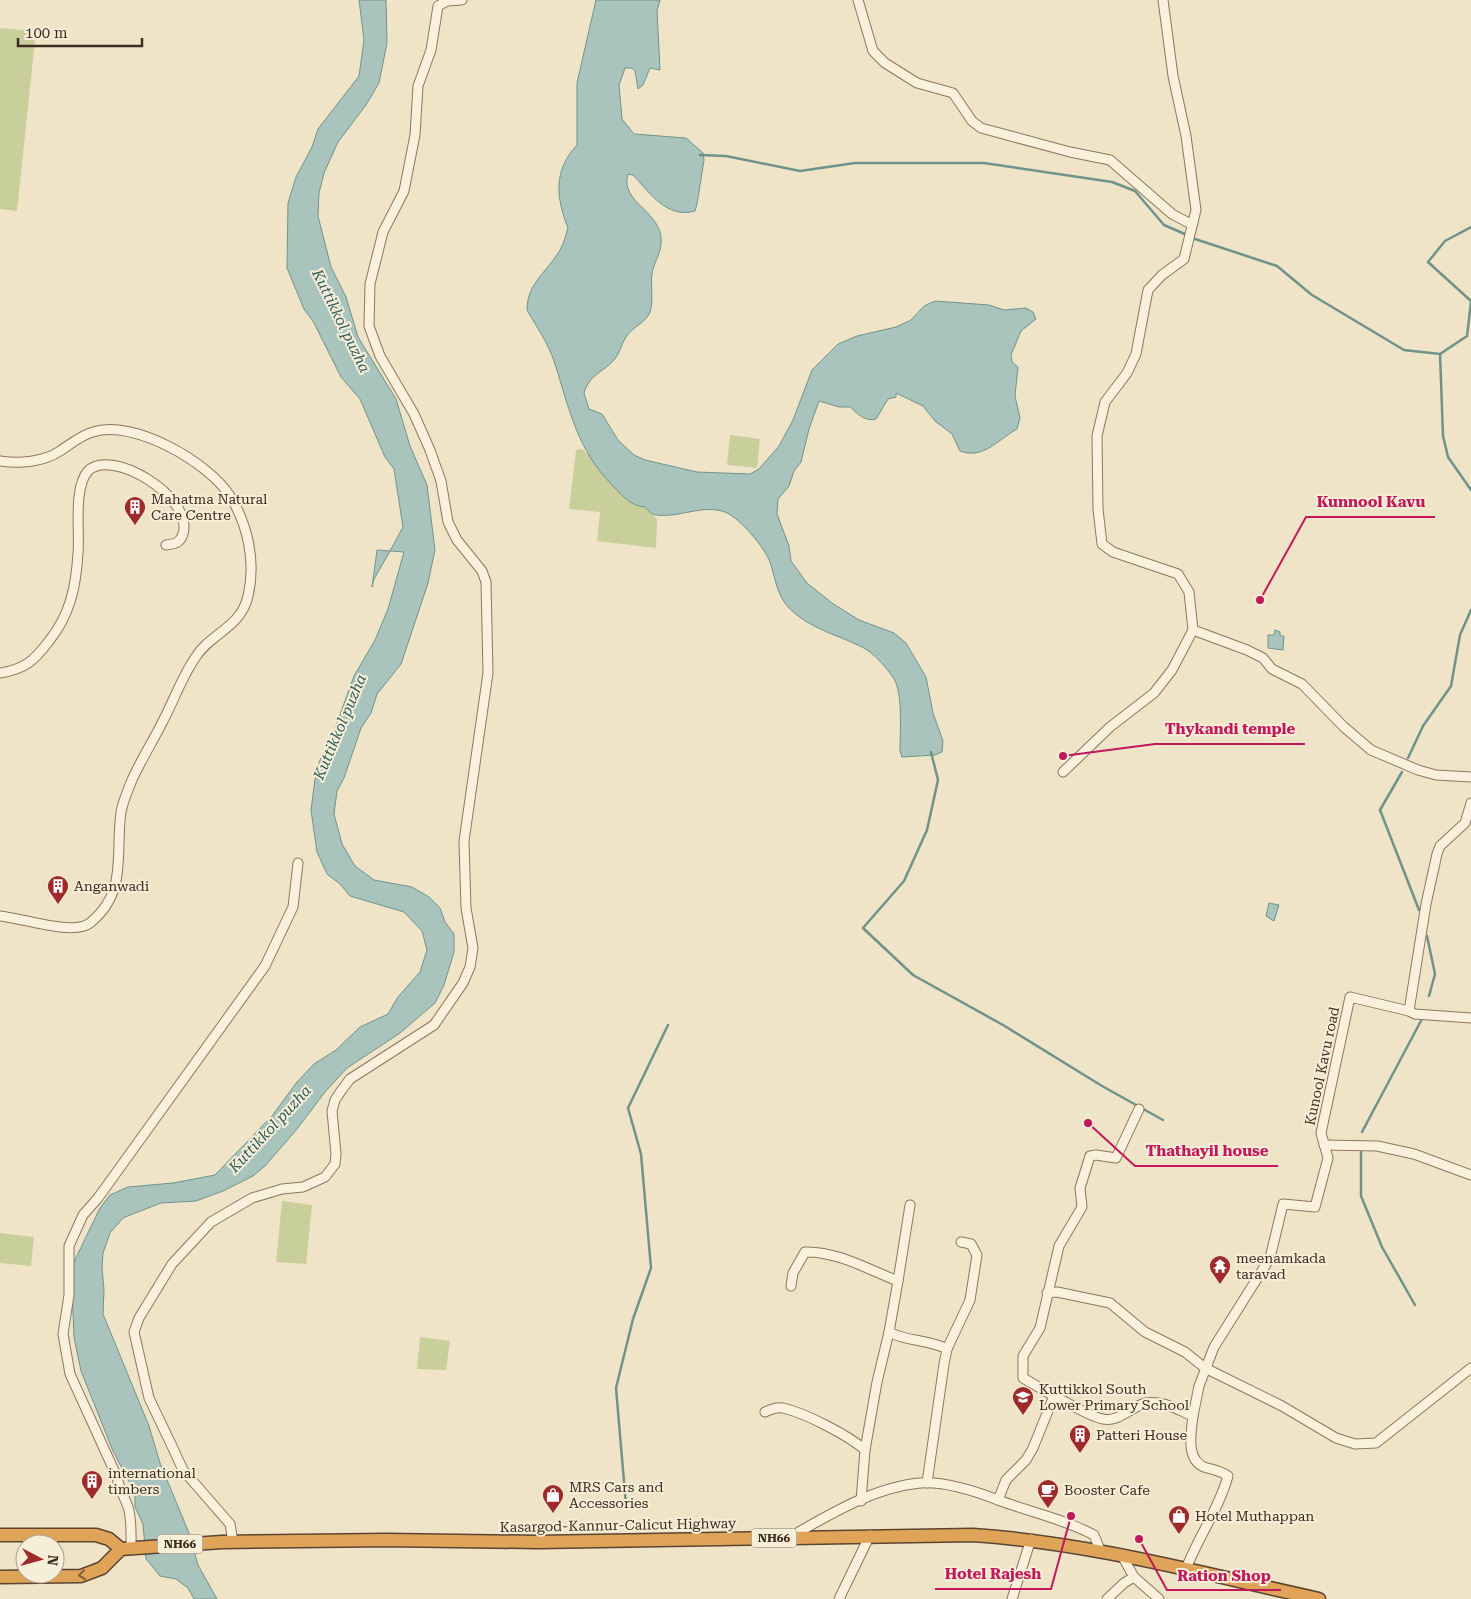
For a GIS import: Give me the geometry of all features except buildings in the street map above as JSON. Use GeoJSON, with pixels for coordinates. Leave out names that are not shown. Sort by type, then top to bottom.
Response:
{"type":"FeatureCollection","features":[{"type":"Feature","properties":{"kind":"highway","name":"Kasargod-Kannur-Calicut Highway"},"geometry":{"type":"LineString","coordinates":[[130,1548],[227,1542],[387,1540],[538,1542],[973,1534],[1030,1539],[1100,1550],[1319,1599]]}},
{"type":"Feature","properties":{"kind":"highway"},"geometry":{"type":"LineString","coordinates":[[0,1535],[96,1535],[130,1548]]}},
{"type":"Feature","properties":{"kind":"highway"},"geometry":{"type":"LineString","coordinates":[[0,1577],[81,1576],[102,1568],[130,1548]]}},
{"type":"Feature","properties":{"kind":"street"},"geometry":{"type":"LineString","coordinates":[[227,1542],[230,1524],[183,1470],[149,1398],[134,1332],[139,1318],[172,1264],[211,1222],[252,1198],[282,1189],[303,1187],[325,1177],[335,1164],[336,1154],[332,1111],[335,1100],[350,1079],[434,1025],[463,983],[470,967],[473,948],[466,901],[464,840],[488,673],[486,582],[482,571],[457,540],[448,522],[441,481],[430,450],[414,414],[380,356],[369,326],[368,303],[370,284],[383,232],[404,191],[415,134],[418,86],[430,50],[438,6],[447,2],[462,0]]}},
{"type":"Feature","properties":{"kind":"street"},"geometry":{"type":"LineString","coordinates":[[858,0],[873,51],[885,63],[917,83],[953,93],[972,121],[981,128],[1070,152],[1110,160],[1172,214],[1192,225]]}},
{"type":"Feature","properties":{"kind":"street"},"geometry":{"type":"LineString","coordinates":[[1063,772],[1110,727],[1154,693],[1172,670],[1193,630],[1189,592],[1178,574],[1113,552],[1102,544],[1098,509],[1098,436],[1105,402],[1127,373],[1136,354],[1148,290],[1162,275],[1184,259],[1196,210],[1186,136],[1173,76],[1163,0]]}},
{"type":"Feature","properties":{"kind":"street"},"geometry":{"type":"LineString","coordinates":[[0,461],[39,460],[60,451],[87,434],[99,430],[121,430],[148,437],[204,469],[230,496],[246,532],[250,554],[251,577],[244,612],[196,656],[133,779],[121,809],[115,888],[108,905],[88,925],[68,928],[0,916]]}},
{"type":"Feature","properties":{"kind":"street"},"geometry":{"type":"LineString","coordinates":[[0,673],[20,670],[40,653],[62,625],[68,613],[78,553],[81,485],[89,471],[102,465],[119,468],[151,480],[170,496],[182,514],[184,530],[181,540],[166,545]]}},
{"type":"Feature","properties":{"kind":"street"},"geometry":{"type":"LineString","coordinates":[[1193,630],[1247,650],[1263,658],[1272,669],[1302,684],[1344,727],[1371,750],[1418,770],[1436,775],[1471,777]]}},
{"type":"Feature","properties":{"kind":"street"},"geometry":{"type":"LineString","coordinates":[[1410,1011],[1426,904],[1440,846],[1464,823],[1471,803]]}},
{"type":"Feature","properties":{"kind":"street"},"geometry":{"type":"LineString","coordinates":[[130,1548],[131,1531],[128,1508],[120,1490],[117,1477],[70,1374],[64,1350],[63,1334],[69,1295],[69,1246],[83,1215],[98,1198],[265,966],[293,907],[298,863]]}},
{"type":"Feature","properties":{"kind":"street","name":"Kunool Kavu road"},"geometry":{"type":"LineString","coordinates":[[1186,1569],[1194,1547],[1224,1493],[1228,1476],[1219,1470],[1205,1468],[1196,1462],[1192,1455],[1193,1416],[1205,1368],[1214,1348],[1270,1258],[1283,1204],[1315,1207],[1328,1158],[1321,1133],[1350,997],[1410,1011],[1415,1014],[1471,1018]]}},
{"type":"Feature","properties":{"kind":"street"},"geometry":{"type":"LineString","coordinates":[[1139,1110],[1116,1158],[1090,1156],[1080,1188],[1082,1207],[1076,1221],[1059,1246],[1040,1328],[1023,1356],[1023,1378],[1054,1396],[1104,1420],[1116,1418],[1145,1404],[1174,1407],[1193,1416]]}},
{"type":"Feature","properties":{"kind":"street"},"geometry":{"type":"LineString","coordinates":[[1324,1145],[1377,1146],[1414,1154],[1471,1175]]}},
{"type":"Feature","properties":{"kind":"street"},"geometry":{"type":"LineString","coordinates":[[861,1501],[865,1450],[877,1382],[889,1332],[910,1204]]}},
{"type":"Feature","properties":{"kind":"street"},"geometry":{"type":"LineString","coordinates":[[927,1483],[936,1408],[947,1349],[970,1300],[977,1255],[971,1244],[961,1242]]}},
{"type":"Feature","properties":{"kind":"street"},"geometry":{"type":"LineString","coordinates":[[791,1286],[793,1273],[805,1252],[826,1254],[898,1280]]}},
{"type":"Feature","properties":{"kind":"street"},"geometry":{"type":"LineString","coordinates":[[1047,1293],[1057,1292],[1110,1303],[1145,1332],[1185,1352],[1205,1368],[1282,1406],[1336,1438],[1355,1444],[1376,1442],[1471,1368]]}},
{"type":"Feature","properties":{"kind":"street"},"geometry":{"type":"LineString","coordinates":[[889,1332],[896,1336],[935,1342],[947,1349]]}},
{"type":"Feature","properties":{"kind":"street"},"geometry":{"type":"LineString","coordinates":[[998,1500],[1006,1480],[1026,1460],[1033,1448],[1054,1396]]}},
{"type":"Feature","properties":{"kind":"street"},"geometry":{"type":"LineString","coordinates":[[765,1412],[773,1408],[793,1412],[852,1440],[865,1450]]}},
{"type":"Feature","properties":{"kind":"street"},"geometry":{"type":"LineString","coordinates":[[790,1537],[861,1501],[888,1490],[927,1483],[967,1490],[1031,1512],[1072,1523],[1094,1535],[1100,1550]]}},
{"type":"Feature","properties":{"kind":"street"},"geometry":{"type":"LineString","coordinates":[[839,1599],[870,1535]]}},
{"type":"Feature","properties":{"kind":"street"},"geometry":{"type":"LineString","coordinates":[[1012,1599],[1030,1539]]}},
{"type":"Feature","properties":{"kind":"street"},"geometry":{"type":"LineString","coordinates":[[1121,1554],[1134,1577],[1159,1599]]}},
{"type":"Feature","properties":{"kind":"street"},"geometry":{"type":"LineString","coordinates":[[1107,1599],[1124,1583],[1134,1577]]}},
{"type":"Feature","properties":{"kind":"green space"},"geometry":{"type":"Polygon","coordinates":[[[0,28],[36,31],[17,211],[0,209],[0,28]]]}},
{"type":"Feature","properties":{"kind":"green space"},"geometry":{"type":"Polygon","coordinates":[[[730,435],[760,439],[757,468],[727,465],[730,435]]]}},
{"type":"Feature","properties":{"kind":"green space"},"geometry":{"type":"Polygon","coordinates":[[[582,449],[657,519],[656,548],[597,541],[600,512],[569,509],[576,450],[582,449]]]}},
{"type":"Feature","properties":{"kind":"green space"},"geometry":{"type":"Polygon","coordinates":[[[282,1201],[312,1205],[306,1264],[276,1262],[282,1201]]]}},
{"type":"Feature","properties":{"kind":"green space"},"geometry":{"type":"Polygon","coordinates":[[[0,1233],[34,1237],[31,1266],[0,1263],[0,1233]]]}},
{"type":"Feature","properties":{"kind":"green space"},"geometry":{"type":"Polygon","coordinates":[[[420,1337],[450,1341],[446,1370],[417,1369],[420,1337]]]}},
{"type":"Feature","properties":{"kind":"water","name":"Kuttikkol puzha"},"geometry":{"type":"Polygon","coordinates":[[[359,0],[386,0],[387,43],[379,83],[366,105],[338,142],[324,173],[319,193],[318,216],[331,267],[346,297],[358,337],[396,399],[410,446],[427,485],[435,550],[428,583],[401,664],[377,694],[371,713],[361,728],[344,778],[337,791],[334,814],[342,844],[355,866],[374,880],[412,887],[429,897],[440,908],[445,922],[454,934],[454,952],[444,985],[435,1003],[400,1033],[347,1068],[265,1166],[253,1176],[223,1191],[196,1201],[161,1203],[130,1215],[123,1218],[110,1233],[103,1253],[103,1314],[149,1426],[160,1463],[189,1533],[198,1565],[217,1599],[194,1599],[188,1588],[176,1579],[160,1576],[146,1559],[143,1524],[135,1507],[135,1493],[113,1451],[81,1371],[74,1337],[71,1268],[100,1208],[110,1195],[128,1187],[173,1183],[215,1175],[272,1116],[297,1082],[314,1064],[336,1050],[360,1027],[388,1014],[398,997],[420,972],[427,950],[422,931],[404,912],[350,896],[340,884],[327,874],[317,852],[311,810],[315,779],[320,760],[330,742],[354,676],[375,640],[388,609],[404,552],[390,551],[403,527],[394,469],[385,457],[360,399],[341,377],[313,321],[304,309],[287,268],[288,203],[296,177],[312,147],[318,129],[359,76],[364,40],[359,0]]]}},
{"type":"Feature","properties":{"kind":"water"},"geometry":{"type":"Polygon","coordinates":[[[596,0],[660,0],[657,11],[660,70],[650,68],[643,85],[638,89],[635,71],[632,68],[625,68],[619,85],[622,119],[634,134],[686,138],[703,153],[704,160],[695,211],[676,211],[668,208],[660,203],[633,175],[628,174],[627,184],[630,193],[656,224],[660,233],[661,245],[652,274],[650,312],[626,337],[616,358],[589,382],[584,393],[589,409],[602,414],[618,440],[634,455],[645,460],[697,472],[750,474],[759,469],[779,446],[793,420],[812,370],[838,344],[857,336],[896,327],[911,320],[924,306],[935,301],[989,305],[1004,310],[1026,308],[1033,312],[1036,319],[1021,331],[1011,355],[1012,362],[1018,367],[1015,396],[1020,418],[1017,429],[983,451],[968,453],[960,451],[952,434],[935,421],[923,406],[896,393],[896,397],[888,399],[876,419],[872,420],[862,417],[850,407],[839,407],[819,401],[809,429],[801,462],[794,471],[789,486],[778,499],[777,514],[789,546],[791,561],[807,583],[832,603],[859,620],[894,633],[906,643],[926,677],[933,713],[943,741],[942,752],[935,755],[902,757],[900,751],[899,694],[894,679],[880,661],[866,649],[814,626],[789,608],[779,592],[770,562],[763,549],[738,520],[725,512],[717,510],[700,510],[674,515],[653,514],[645,507],[632,503],[601,473],[576,428],[551,354],[527,310],[530,292],[560,250],[568,228],[559,195],[560,175],[569,155],[577,145],[577,83],[596,0]]]}},
{"type":"Feature","properties":{"kind":"water"},"geometry":{"type":"Polygon","coordinates":[[[377,550],[390,551],[374,579],[372,587],[377,550]]]}},
{"type":"Feature","properties":{"kind":"water"},"geometry":{"type":"Polygon","coordinates":[[[1275,630],[1280,632],[1280,636],[1284,636],[1283,650],[1268,648],[1268,635],[1274,635],[1275,630]]]}},
{"type":"Feature","properties":{"kind":"water"},"geometry":{"type":"Polygon","coordinates":[[[1269,903],[1279,905],[1274,921],[1266,916],[1269,903]]]}},
{"type":"Feature","properties":{"kind":"waterway"},"geometry":{"type":"LineString","coordinates":[[700,155],[726,156],[800,171],[855,163],[984,163],[1112,182],[1135,191],[1164,225],[1187,235]]}},
{"type":"Feature","properties":{"kind":"waterway"},"geometry":{"type":"LineString","coordinates":[[1471,227],[1445,241],[1428,262],[1471,301]]}},
{"type":"Feature","properties":{"kind":"waterway"},"geometry":{"type":"LineString","coordinates":[[1192,238],[1277,266],[1312,295],[1404,350],[1440,354],[1467,336],[1471,302]]}},
{"type":"Feature","properties":{"kind":"waterway"},"geometry":{"type":"LineString","coordinates":[[1440,354],[1443,436],[1448,457],[1471,490]]}},
{"type":"Feature","properties":{"kind":"waterway"},"geometry":{"type":"LineString","coordinates":[[1408,758],[1423,726],[1451,686],[1460,635],[1471,610]]}},
{"type":"Feature","properties":{"kind":"waterway"},"geometry":{"type":"LineString","coordinates":[[931,752],[938,780],[927,830],[904,881],[863,928],[913,975],[1003,1025],[1102,1086],[1163,1120]]}},
{"type":"Feature","properties":{"kind":"waterway"},"geometry":{"type":"LineString","coordinates":[[1402,772],[1380,810],[1419,910]]}},
{"type":"Feature","properties":{"kind":"waterway"},"geometry":{"type":"LineString","coordinates":[[1427,936],[1435,974],[1429,996]]}},
{"type":"Feature","properties":{"kind":"waterway"},"geometry":{"type":"LineString","coordinates":[[1362,1132],[1423,1017]]}},
{"type":"Feature","properties":{"kind":"waterway"},"geometry":{"type":"LineString","coordinates":[[626,1505],[616,1388],[633,1319],[651,1268],[641,1154],[628,1108],[668,1025]]}},
{"type":"Feature","properties":{"kind":"waterway"},"geometry":{"type":"LineString","coordinates":[[1361,1152],[1361,1196],[1382,1247],[1415,1305]]}},
{"type":"Feature","properties":{"kind":"place","name":"Mahatma Natural Care Centre"},"geometry":{"type":"Point","coordinates":[135,526]}},
{"type":"Feature","properties":{"kind":"place","name":"Kunnool Kavu"},"geometry":{"type":"Point","coordinates":[1260,600]}},
{"type":"Feature","properties":{"kind":"place","name":"Thykandi temple"},"geometry":{"type":"Point","coordinates":[1063,756]}},
{"type":"Feature","properties":{"kind":"place","name":"Anganwadi"},"geometry":{"type":"Point","coordinates":[58,905]}},
{"type":"Feature","properties":{"kind":"place","name":"Thathayil house"},"geometry":{"type":"Point","coordinates":[1088,1123]}},
{"type":"Feature","properties":{"kind":"place","name":"meenamkada taravad"},"geometry":{"type":"Point","coordinates":[1220,1285]}},
{"type":"Feature","properties":{"kind":"place","name":"Kuttikkol South Lower Primary School"},"geometry":{"type":"Point","coordinates":[1023,1416]}},
{"type":"Feature","properties":{"kind":"place","name":"Patteri House"},"geometry":{"type":"Point","coordinates":[1080,1454]}},
{"type":"Feature","properties":{"kind":"place","name":"international timbers"},"geometry":{"type":"Point","coordinates":[92,1500]}},
{"type":"Feature","properties":{"kind":"place","name":"Booster Cafe"},"geometry":{"type":"Point","coordinates":[1048,1509]}},
{"type":"Feature","properties":{"kind":"place","name":"MRS Cars and Accessories"},"geometry":{"type":"Point","coordinates":[553,1514]}},
{"type":"Feature","properties":{"kind":"place","name":"Hotel Rajesh"},"geometry":{"type":"Point","coordinates":[1071,1516]}},
{"type":"Feature","properties":{"kind":"place","name":"Hotel Muthappan"},"geometry":{"type":"Point","coordinates":[1179,1535]}},
{"type":"Feature","properties":{"kind":"place","name":"Ration Shop"},"geometry":{"type":"Point","coordinates":[1139,1539]}}]}
